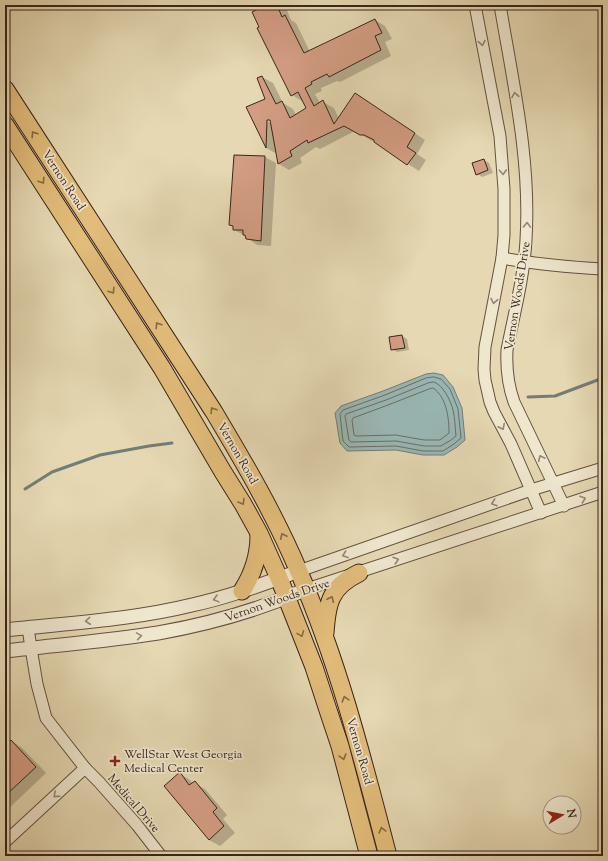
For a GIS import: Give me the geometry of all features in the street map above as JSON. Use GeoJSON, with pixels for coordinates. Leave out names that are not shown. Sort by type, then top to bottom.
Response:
{"type":"FeatureCollection","features":[{"type":"Feature","properties":{"kind":"main road","name":"Vernon Road"},"geometry":{"type":"LineString","coordinates":[[5,89],[214,412],[236,448],[278,527],[299,571],[325,637],[355,730],[388,856]]}},
{"type":"Feature","properties":{"kind":"main road","name":"Vernon Road"},"geometry":{"type":"LineString","coordinates":[[5,125],[162,368],[259,533],[279,578],[311,660],[342,753],[369,856]]}},
{"type":"Feature","properties":{"kind":"main road"},"geometry":{"type":"LineString","coordinates":[[242,592],[254,566],[259,545],[259,533]]}},
{"type":"Feature","properties":{"kind":"main road"},"geometry":{"type":"LineString","coordinates":[[325,637],[328,606],[333,594],[344,581],[358,573]]}},
{"type":"Feature","properties":{"kind":"street","name":"Vernon Woods Drive"},"geometry":{"type":"LineString","coordinates":[[475,5],[500,136],[505,212],[502,258],[485,347],[485,380],[494,412],[541,513]]}},
{"type":"Feature","properties":{"kind":"street","name":"Vernon Woods Drive"},"geometry":{"type":"LineString","coordinates":[[5,651],[116,639],[202,624],[250,611],[287,598],[306,589],[564,506],[514,402],[507,374],[506,362],[524,262],[527,209],[524,152],[500,5]]}},
{"type":"Feature","properties":{"kind":"street"},"geometry":{"type":"LineString","coordinates":[[502,258],[570,267],[603,268]]}},
{"type":"Feature","properties":{"kind":"street"},"geometry":{"type":"LineString","coordinates":[[531,490],[603,468]]}},
{"type":"Feature","properties":{"kind":"street","name":"Vernon Woods Drive"},"geometry":{"type":"LineString","coordinates":[[5,630],[114,618],[191,606],[242,592],[531,490]]}},
{"type":"Feature","properties":{"kind":"street"},"geometry":{"type":"LineString","coordinates":[[564,506],[603,492]]}},
{"type":"Feature","properties":{"kind":"street","name":"Medical Drive"},"geometry":{"type":"LineString","coordinates":[[28,628],[37,684],[46,718],[85,768],[137,825],[161,856]]}},
{"type":"Feature","properties":{"kind":"street"},"geometry":{"type":"LineString","coordinates":[[5,842],[85,768]]}},
{"type":"Feature","properties":{"kind":"water"},"geometry":{"type":"Polygon","coordinates":[[[434,373],[443,375],[453,387],[462,408],[465,440],[457,447],[444,455],[423,455],[396,450],[347,451],[340,443],[335,413],[341,406],[426,374],[434,373]]]}},
{"type":"Feature","properties":{"kind":"building"},"geometry":{"type":"Polygon","coordinates":[[[266,5],[277,5],[282,17],[285,15],[304,53],[375,19],[382,33],[375,36],[381,50],[329,77],[327,74],[311,82],[312,84],[305,88],[314,106],[323,100],[334,124],[355,93],[415,133],[407,147],[416,153],[407,165],[374,142],[374,140],[364,135],[360,135],[344,126],[308,143],[307,140],[290,151],[292,156],[278,164],[270,120],[267,120],[266,148],[246,107],[265,99],[257,78],[262,76],[276,104],[282,101],[290,118],[306,108],[298,92],[291,96],[257,28],[259,27],[252,12],[266,5]]]}},
{"type":"Feature","properties":{"kind":"building"},"geometry":{"type":"Polygon","coordinates":[[[234,155],[265,156],[261,241],[246,239],[245,235],[243,235],[243,230],[233,230],[233,226],[229,225],[234,155]]]}},
{"type":"Feature","properties":{"kind":"building"},"geometry":{"type":"Polygon","coordinates":[[[484,159],[488,170],[476,175],[472,163],[484,159]]]}},
{"type":"Feature","properties":{"kind":"building"},"geometry":{"type":"Polygon","coordinates":[[[402,335],[405,348],[391,350],[389,337],[402,335]]]}},
{"type":"Feature","properties":{"kind":"building"},"geometry":{"type":"Polygon","coordinates":[[[11,740],[36,767],[5,796],[5,746],[11,740]]]}},
{"type":"Feature","properties":{"kind":"building"},"geometry":{"type":"Polygon","coordinates":[[[180,772],[189,785],[195,781],[217,808],[213,812],[224,826],[209,840],[164,786],[180,772]]]}},
{"type":"Feature","properties":{"kind":"waterway"},"geometry":{"type":"LineString","coordinates":[[528,397],[555,396],[603,378]]}},
{"type":"Feature","properties":{"kind":"waterway"},"geometry":{"type":"LineString","coordinates":[[25,489],[52,472],[100,455],[172,443]]}},
{"type":"Feature","properties":{"kind":"place","name":"WellStar West Georgia Medical Center"},"geometry":{"type":"Point","coordinates":[115,761]}}]}
